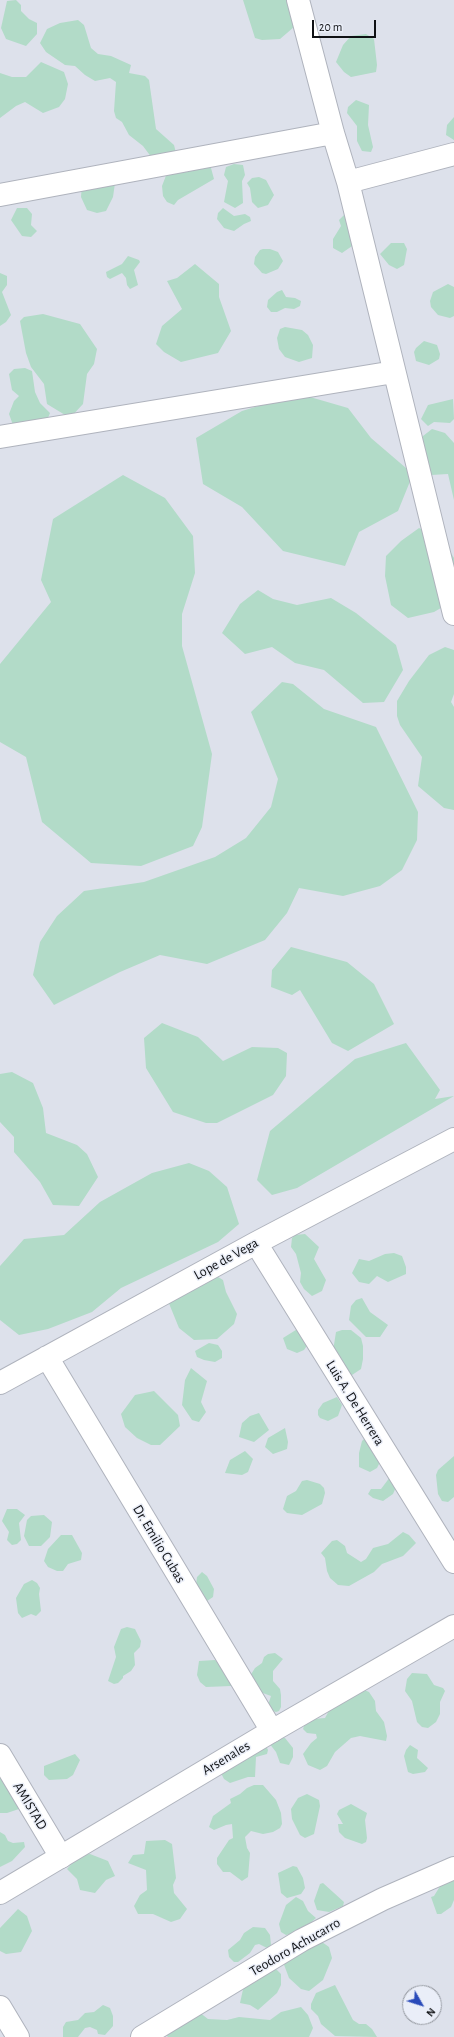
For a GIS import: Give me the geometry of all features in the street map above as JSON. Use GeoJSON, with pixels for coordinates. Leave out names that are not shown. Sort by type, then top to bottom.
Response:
{"type":"FeatureCollection","features":[{"type":"Feature","properties":{"kind":"street"},"geometry":{"type":"LineString","coordinates":[[298,0],[333,133],[348,182],[454,614]]}},
{"type":"Feature","properties":{"kind":"street"},"geometry":{"type":"LineString","coordinates":[[0,195],[333,133]]}},
{"type":"Feature","properties":{"kind":"street"},"geometry":{"type":"LineString","coordinates":[[348,182],[454,154]]}},
{"type":"Feature","properties":{"kind":"street"},"geometry":{"type":"LineString","coordinates":[[0,437],[394,372]]}},
{"type":"Feature","properties":{"kind":"street","name":"Lope de Vega"},"geometry":{"type":"LineString","coordinates":[[0,1383],[256,1243],[454,1138]]}},
{"type":"Feature","properties":{"kind":"street","name":"Luis A. De Herrera"},"geometry":{"type":"LineString","coordinates":[[256,1243],[454,1562]]}},
{"type":"Feature","properties":{"kind":"street","name":"Dr. Emilio Cubas"},"geometry":{"type":"LineString","coordinates":[[47,1357],[272,1731]]}},
{"type":"Feature","properties":{"kind":"street","name":"Arsenales"},"geometry":{"type":"LineString","coordinates":[[0,1893],[272,1731],[454,1626]]}},
{"type":"Feature","properties":{"kind":"street","name":"AMISTAD"},"geometry":{"type":"LineString","coordinates":[[0,1755],[61,1856]]}},
{"type":"Feature","properties":{"kind":"street","name":"Teodoro Achucarro"},"geometry":{"type":"LineString","coordinates":[[142,2037],[302,1940],[383,1899],[454,1868]]}},
{"type":"Feature","properties":{"kind":"street"},"geometry":{"type":"LineString","coordinates":[[0,2007],[18,2037]]}},
{"type":"Feature","properties":{"kind":"green space"},"geometry":{"type":"Polygon","coordinates":[[[16,0],[21,5],[21,11],[29,19],[37,23],[37,34],[26,46],[6,39],[1,28],[7,1],[16,0]]]}},
{"type":"Feature","properties":{"kind":"green space"},"geometry":{"type":"Polygon","coordinates":[[[243,0],[287,0],[294,27],[280,39],[262,40],[255,38],[243,0]]]}},
{"type":"Feature","properties":{"kind":"green space"},"geometry":{"type":"Polygon","coordinates":[[[78,20],[84,25],[91,48],[98,54],[111,56],[131,65],[129,73],[145,76],[149,80],[156,129],[174,145],[176,153],[152,158],[143,146],[129,135],[122,122],[116,118],[114,111],[116,82],[110,78],[95,81],[75,66],[65,65],[46,52],[40,43],[47,29],[60,23],[78,20]]]}},
{"type":"Feature","properties":{"kind":"green space"},"geometry":{"type":"Polygon","coordinates":[[[366,34],[374,39],[377,65],[376,72],[351,77],[344,72],[336,62],[343,45],[351,36],[366,34]]]}},
{"type":"Feature","properties":{"kind":"green space"},"geometry":{"type":"Polygon","coordinates":[[[41,62],[64,72],[68,84],[65,99],[59,107],[43,113],[25,102],[16,106],[0,118],[0,73],[12,77],[26,77],[41,62]]]}},
{"type":"Feature","properties":{"kind":"green space"},"geometry":{"type":"Polygon","coordinates":[[[356,100],[369,105],[368,125],[373,147],[371,152],[362,151],[357,141],[357,126],[347,113],[348,107],[356,100]]]}},
{"type":"Feature","properties":{"kind":"green space"},"geometry":{"type":"Polygon","coordinates":[[[454,117],[454,140],[446,135],[447,125],[454,117]]]}},
{"type":"Feature","properties":{"kind":"green space"},"geometry":{"type":"Polygon","coordinates":[[[205,163],[211,168],[214,179],[178,200],[174,205],[167,202],[163,196],[162,186],[167,173],[205,163]]]}},
{"type":"Feature","properties":{"kind":"green space"},"geometry":{"type":"Polygon","coordinates":[[[234,164],[243,165],[245,175],[242,181],[243,203],[235,208],[224,202],[228,181],[224,175],[226,167],[234,164]]]}},
{"type":"Feature","properties":{"kind":"green space"},"geometry":{"type":"Polygon","coordinates":[[[259,177],[266,180],[274,195],[268,205],[258,208],[252,202],[250,188],[247,183],[252,178],[259,177]]]}},
{"type":"Feature","properties":{"kind":"green space"},"geometry":{"type":"Polygon","coordinates":[[[115,183],[113,197],[106,211],[97,213],[87,210],[81,197],[82,184],[115,183]]]}},
{"type":"Feature","properties":{"kind":"green space"},"geometry":{"type":"Polygon","coordinates":[[[17,208],[27,208],[32,214],[31,225],[37,231],[31,237],[22,236],[11,220],[17,208]]]}},
{"type":"Feature","properties":{"kind":"green space"},"geometry":{"type":"Polygon","coordinates":[[[223,208],[234,216],[245,214],[250,217],[251,221],[234,231],[224,228],[217,219],[218,213],[223,208]]]}},
{"type":"Feature","properties":{"kind":"green space"},"geometry":{"type":"Polygon","coordinates":[[[345,214],[355,244],[342,253],[333,248],[333,239],[341,226],[339,220],[345,214]]]}},
{"type":"Feature","properties":{"kind":"green space"},"geometry":{"type":"Polygon","coordinates":[[[391,243],[404,243],[407,249],[404,265],[397,269],[389,265],[380,254],[391,243]]]}},
{"type":"Feature","properties":{"kind":"green space"},"geometry":{"type":"Polygon","coordinates":[[[270,249],[278,252],[283,261],[278,269],[266,274],[262,273],[254,264],[255,257],[260,250],[270,249]]]}},
{"type":"Feature","properties":{"kind":"green space"},"geometry":{"type":"Polygon","coordinates":[[[128,256],[139,260],[140,262],[134,270],[138,285],[130,289],[127,285],[126,278],[122,273],[110,279],[107,277],[106,272],[122,264],[128,256]]]}},
{"type":"Feature","properties":{"kind":"green space"},"geometry":{"type":"Polygon","coordinates":[[[195,264],[219,284],[219,297],[231,331],[218,353],[181,362],[164,352],[156,344],[162,326],[182,309],[167,281],[177,278],[195,264]]]}},
{"type":"Feature","properties":{"kind":"green space"},"geometry":{"type":"Polygon","coordinates":[[[0,273],[7,276],[7,285],[2,292],[11,315],[6,322],[0,326],[0,273]]]}},
{"type":"Feature","properties":{"kind":"green space"},"geometry":{"type":"Polygon","coordinates":[[[448,284],[454,287],[454,316],[450,318],[438,315],[431,307],[430,301],[433,292],[448,284]]]}},
{"type":"Feature","properties":{"kind":"green space"},"geometry":{"type":"Polygon","coordinates":[[[282,290],[286,297],[295,298],[301,301],[300,306],[294,309],[285,308],[277,312],[271,312],[267,307],[268,300],[277,292],[282,290]]]}},
{"type":"Feature","properties":{"kind":"green space"},"geometry":{"type":"Polygon","coordinates":[[[43,314],[80,324],[97,349],[94,364],[87,374],[83,404],[70,418],[47,404],[44,384],[31,367],[26,353],[20,321],[24,317],[43,314]]]}},
{"type":"Feature","properties":{"kind":"green space"},"geometry":{"type":"Polygon","coordinates":[[[285,327],[302,330],[308,335],[313,345],[312,358],[299,362],[285,357],[279,349],[277,338],[280,329],[285,327]]]}},
{"type":"Feature","properties":{"kind":"green space"},"geometry":{"type":"Polygon","coordinates":[[[424,341],[437,345],[440,354],[439,359],[429,365],[416,361],[414,352],[416,348],[424,341]]]}},
{"type":"Feature","properties":{"kind":"green space"},"geometry":{"type":"Polygon","coordinates":[[[25,368],[32,371],[35,392],[40,403],[50,413],[48,418],[41,419],[29,426],[13,425],[9,414],[14,401],[19,396],[12,390],[9,374],[14,369],[25,368]]]}},
{"type":"Feature","properties":{"kind":"green space"},"geometry":{"type":"Polygon","coordinates":[[[310,397],[348,408],[371,438],[413,474],[398,511],[359,532],[345,566],[283,551],[242,507],[203,484],[196,438],[242,411],[278,400],[310,397]]]}},
{"type":"Feature","properties":{"kind":"green space"},"geometry":{"type":"Polygon","coordinates":[[[453,399],[454,419],[450,423],[434,422],[428,426],[421,419],[428,405],[453,399]]]}},
{"type":"Feature","properties":{"kind":"green space"},"geometry":{"type":"Polygon","coordinates":[[[432,429],[445,433],[454,443],[454,500],[448,474],[431,475],[422,444],[423,436],[432,429]]]}},
{"type":"Feature","properties":{"kind":"green space"},"geometry":{"type":"Polygon","coordinates":[[[123,475],[165,498],[193,536],[195,573],[182,614],[182,646],[212,754],[202,827],[193,846],[141,866],[91,863],[42,822],[26,757],[0,742],[0,664],[51,602],[41,580],[53,519],[123,475]]]}},
{"type":"Feature","properties":{"kind":"green space"},"geometry":{"type":"Polygon","coordinates":[[[419,528],[438,537],[448,548],[454,558],[454,596],[446,605],[434,612],[408,618],[391,605],[385,576],[386,556],[401,541],[419,528]]]}},
{"type":"Feature","properties":{"kind":"green space"},"geometry":{"type":"Polygon","coordinates":[[[258,590],[273,599],[297,605],[331,598],[356,613],[396,645],[403,670],[384,702],[363,703],[324,670],[295,663],[272,647],[245,654],[222,633],[240,604],[258,590]]]}},
{"type":"Feature","properties":{"kind":"green space"},"geometry":{"type":"Polygon","coordinates":[[[445,647],[454,650],[454,694],[451,702],[454,707],[454,810],[444,808],[418,786],[422,757],[400,725],[397,716],[397,701],[409,681],[429,655],[445,647]]]}},
{"type":"Feature","properties":{"kind":"green space"},"geometry":{"type":"Polygon","coordinates":[[[282,682],[293,684],[324,709],[376,727],[418,812],[417,840],[402,870],[380,886],[343,896],[299,888],[287,913],[265,940],[207,964],[160,955],[120,972],[54,1005],[33,975],[40,942],[57,916],[84,891],[144,882],[215,857],[246,838],[271,807],[278,779],[251,712],[282,682]]]}},
{"type":"Feature","properties":{"kind":"green space"},"geometry":{"type":"Polygon","coordinates":[[[291,947],[347,962],[374,984],[394,1024],[348,1051],[332,1043],[300,990],[292,995],[271,987],[272,970],[291,947]]]}},
{"type":"Feature","properties":{"kind":"green space"},"geometry":{"type":"Polygon","coordinates":[[[162,1023],[198,1037],[223,1061],[252,1047],[278,1048],[287,1053],[286,1076],[273,1095],[217,1123],[206,1123],[173,1112],[146,1068],[144,1038],[162,1023]]]}},
{"type":"Feature","properties":{"kind":"green space"},"geometry":{"type":"Polygon","coordinates":[[[406,1043],[440,1090],[435,1099],[454,1096],[297,1188],[272,1195],[257,1180],[270,1131],[355,1059],[406,1043]]]}},
{"type":"Feature","properties":{"kind":"green space"},"geometry":{"type":"Polygon","coordinates":[[[12,1072],[33,1083],[43,1108],[46,1133],[77,1145],[87,1154],[98,1177],[79,1206],[53,1205],[40,1182],[14,1152],[14,1137],[0,1122],[0,1074],[12,1072]]]}},
{"type":"Feature","properties":{"kind":"green space"},"geometry":{"type":"Polygon","coordinates":[[[189,1163],[209,1171],[227,1187],[239,1224],[218,1242],[121,1288],[92,1312],[48,1329],[19,1335],[0,1320],[0,1266],[24,1239],[64,1235],[100,1202],[152,1173],[189,1163]]]}},
{"type":"Feature","properties":{"kind":"green space"},"geometry":{"type":"Polygon","coordinates":[[[305,1234],[319,1247],[314,1259],[326,1280],[322,1291],[312,1296],[304,1289],[300,1282],[301,1273],[296,1254],[291,1247],[292,1238],[295,1235],[305,1234]]]}},
{"type":"Feature","properties":{"kind":"green space"},"geometry":{"type":"Polygon","coordinates":[[[394,1253],[402,1256],[406,1267],[406,1274],[388,1282],[377,1276],[369,1284],[359,1282],[352,1273],[359,1259],[369,1261],[385,1254],[394,1253]]]}},
{"type":"Feature","properties":{"kind":"green space"},"geometry":{"type":"Polygon","coordinates":[[[215,1275],[223,1280],[226,1292],[237,1314],[234,1324],[217,1339],[194,1340],[179,1328],[168,1301],[215,1275]]]}},
{"type":"Feature","properties":{"kind":"green space"},"geometry":{"type":"Polygon","coordinates":[[[362,1298],[370,1312],[388,1325],[380,1337],[366,1337],[349,1320],[351,1306],[356,1300],[362,1298]]]}},
{"type":"Feature","properties":{"kind":"green space"},"geometry":{"type":"Polygon","coordinates":[[[299,1328],[310,1341],[304,1350],[297,1353],[287,1349],[283,1338],[299,1328]]]}},
{"type":"Feature","properties":{"kind":"green space"},"geometry":{"type":"Polygon","coordinates":[[[351,1330],[361,1338],[363,1346],[361,1369],[349,1377],[333,1351],[336,1332],[351,1330]]]}},
{"type":"Feature","properties":{"kind":"green space"},"geometry":{"type":"Polygon","coordinates":[[[209,1343],[218,1345],[222,1351],[222,1358],[215,1362],[197,1357],[195,1351],[209,1343]]]}},
{"type":"Feature","properties":{"kind":"green space"},"geometry":{"type":"Polygon","coordinates":[[[191,1368],[207,1381],[201,1402],[206,1412],[199,1422],[192,1420],[182,1405],[185,1380],[191,1368]]]}},
{"type":"Feature","properties":{"kind":"green space"},"geometry":{"type":"Polygon","coordinates":[[[154,1391],[178,1415],[180,1426],[160,1445],[151,1445],[137,1438],[125,1427],[121,1414],[135,1395],[154,1391]]]}},
{"type":"Feature","properties":{"kind":"green space"},"geometry":{"type":"Polygon","coordinates":[[[337,1397],[342,1405],[338,1416],[328,1421],[320,1418],[318,1415],[318,1410],[323,1403],[337,1397]]]}},
{"type":"Feature","properties":{"kind":"green space"},"geometry":{"type":"Polygon","coordinates":[[[259,1413],[269,1430],[254,1442],[239,1437],[242,1423],[250,1416],[259,1413]]]}},
{"type":"Feature","properties":{"kind":"green space"},"geometry":{"type":"Polygon","coordinates":[[[285,1428],[288,1442],[287,1449],[273,1454],[265,1447],[268,1438],[285,1428]]]}},
{"type":"Feature","properties":{"kind":"green space"},"geometry":{"type":"Polygon","coordinates":[[[367,1436],[381,1460],[377,1468],[370,1472],[359,1467],[359,1453],[362,1441],[367,1436]]]}},
{"type":"Feature","properties":{"kind":"green space"},"geometry":{"type":"Polygon","coordinates":[[[245,1451],[253,1459],[248,1472],[242,1475],[225,1473],[230,1460],[245,1451]]]}},
{"type":"Feature","properties":{"kind":"green space"},"geometry":{"type":"Polygon","coordinates":[[[454,1456],[454,1497],[448,1502],[442,1501],[438,1494],[436,1475],[438,1470],[454,1456]]]}},
{"type":"Feature","properties":{"kind":"green space"},"geometry":{"type":"Polygon","coordinates":[[[390,1477],[396,1487],[393,1494],[383,1501],[373,1498],[368,1494],[371,1489],[381,1489],[390,1477]]]}},
{"type":"Feature","properties":{"kind":"green space"},"geometry":{"type":"Polygon","coordinates":[[[307,1480],[320,1484],[324,1488],[325,1493],[322,1504],[302,1515],[287,1513],[283,1509],[287,1496],[296,1491],[302,1481],[307,1480]]]}},
{"type":"Feature","properties":{"kind":"green space"},"geometry":{"type":"Polygon","coordinates":[[[7,1509],[17,1509],[25,1515],[19,1523],[21,1540],[17,1544],[12,1545],[7,1540],[9,1532],[2,1521],[7,1509]]]}},
{"type":"Feature","properties":{"kind":"green space"},"geometry":{"type":"Polygon","coordinates":[[[44,1515],[52,1522],[50,1537],[41,1546],[29,1546],[24,1536],[27,1520],[31,1516],[44,1515]]]}},
{"type":"Feature","properties":{"kind":"green space"},"geometry":{"type":"Polygon","coordinates":[[[403,1532],[409,1535],[416,1543],[403,1556],[382,1564],[374,1572],[349,1586],[338,1585],[330,1578],[327,1571],[325,1558],[321,1553],[332,1541],[337,1540],[345,1546],[347,1553],[361,1562],[366,1559],[373,1548],[388,1544],[403,1532]]]}},
{"type":"Feature","properties":{"kind":"green space"},"geometry":{"type":"Polygon","coordinates":[[[61,1535],[72,1535],[82,1553],[81,1560],[68,1564],[63,1571],[57,1571],[48,1567],[44,1561],[48,1549],[61,1535]]]}},
{"type":"Feature","properties":{"kind":"green space"},"geometry":{"type":"Polygon","coordinates":[[[202,1572],[207,1576],[214,1589],[213,1597],[204,1603],[196,1585],[197,1577],[202,1572]]]}},
{"type":"Feature","properties":{"kind":"green space"},"geometry":{"type":"Polygon","coordinates":[[[32,1580],[37,1583],[40,1588],[39,1594],[41,1611],[36,1616],[31,1614],[22,1618],[18,1613],[16,1598],[24,1584],[32,1580]]]}},
{"type":"Feature","properties":{"kind":"green space"},"geometry":{"type":"Polygon","coordinates":[[[127,1627],[135,1629],[141,1641],[140,1647],[134,1653],[135,1665],[131,1671],[123,1676],[118,1683],[114,1684],[108,1681],[116,1657],[114,1647],[121,1629],[127,1627]]]}},
{"type":"Feature","properties":{"kind":"green space"},"geometry":{"type":"Polygon","coordinates":[[[275,1653],[283,1659],[273,1671],[273,1681],[280,1689],[281,1695],[281,1707],[279,1711],[276,1712],[270,1710],[268,1705],[271,1696],[260,1692],[250,1676],[255,1668],[262,1663],[264,1657],[268,1654],[275,1653]]]}},
{"type":"Feature","properties":{"kind":"green space"},"geometry":{"type":"Polygon","coordinates":[[[215,1660],[231,1674],[233,1680],[231,1686],[206,1687],[200,1682],[197,1675],[199,1661],[215,1660]]]}},
{"type":"Feature","properties":{"kind":"green space"},"geometry":{"type":"Polygon","coordinates":[[[412,1673],[427,1674],[434,1685],[443,1688],[445,1691],[440,1702],[440,1714],[436,1722],[428,1728],[422,1727],[417,1722],[412,1701],[405,1691],[407,1679],[412,1673]]]}},
{"type":"Feature","properties":{"kind":"green space"},"geometry":{"type":"Polygon","coordinates":[[[362,1689],[369,1692],[375,1701],[376,1711],[384,1722],[387,1736],[386,1741],[360,1736],[351,1738],[335,1752],[327,1766],[320,1770],[308,1765],[303,1754],[311,1743],[317,1738],[316,1734],[307,1733],[303,1729],[305,1723],[313,1719],[325,1718],[331,1707],[362,1689]]]}},
{"type":"Feature","properties":{"kind":"green space"},"geometry":{"type":"Polygon","coordinates":[[[280,1736],[285,1738],[293,1748],[293,1757],[289,1765],[280,1763],[276,1752],[269,1743],[280,1736]]]}},
{"type":"Feature","properties":{"kind":"green space"},"geometry":{"type":"Polygon","coordinates":[[[410,1745],[418,1750],[417,1758],[428,1768],[425,1772],[413,1774],[408,1772],[404,1756],[410,1745]]]}},
{"type":"Feature","properties":{"kind":"green space"},"geometry":{"type":"Polygon","coordinates":[[[266,1746],[268,1750],[267,1754],[256,1757],[255,1777],[248,1777],[230,1783],[224,1779],[221,1773],[266,1746]]]}},
{"type":"Feature","properties":{"kind":"green space"},"geometry":{"type":"Polygon","coordinates":[[[75,1754],[80,1760],[73,1775],[67,1779],[49,1780],[44,1775],[44,1766],[75,1754]]]}},
{"type":"Feature","properties":{"kind":"green space"},"geometry":{"type":"Polygon","coordinates":[[[0,1766],[24,1796],[19,1809],[7,1813],[0,1813],[0,1766]]]}},
{"type":"Feature","properties":{"kind":"green space"},"geometry":{"type":"Polygon","coordinates":[[[254,1785],[263,1785],[276,1800],[281,1813],[282,1824],[280,1828],[273,1832],[263,1834],[251,1831],[245,1837],[247,1848],[250,1853],[248,1877],[242,1881],[230,1872],[223,1872],[217,1864],[217,1858],[229,1840],[233,1838],[232,1824],[214,1830],[209,1827],[213,1816],[231,1803],[230,1799],[254,1785]]]}},
{"type":"Feature","properties":{"kind":"green space"},"geometry":{"type":"Polygon","coordinates":[[[307,1794],[319,1800],[320,1806],[314,1834],[305,1838],[300,1835],[292,1819],[291,1809],[298,1798],[307,1794]]]}},
{"type":"Feature","properties":{"kind":"green space"},"geometry":{"type":"Polygon","coordinates":[[[351,1804],[367,1813],[365,1820],[367,1838],[366,1842],[362,1844],[345,1838],[339,1832],[338,1824],[343,1824],[337,1814],[339,1810],[351,1804]]]}},
{"type":"Feature","properties":{"kind":"green space"},"geometry":{"type":"Polygon","coordinates":[[[0,1832],[5,1835],[8,1841],[13,1843],[24,1842],[25,1847],[12,1861],[0,1867],[0,1832]]]}},
{"type":"Feature","properties":{"kind":"green space"},"geometry":{"type":"Polygon","coordinates":[[[165,1840],[172,1844],[176,1878],[173,1885],[174,1893],[187,1909],[180,1919],[171,1922],[153,1914],[138,1914],[134,1906],[140,1895],[147,1890],[146,1870],[128,1863],[133,1855],[144,1854],[146,1841],[165,1840]]]}},
{"type":"Feature","properties":{"kind":"green space"},"geometry":{"type":"Polygon","coordinates":[[[90,1854],[108,1861],[115,1876],[106,1880],[95,1893],[80,1890],[77,1879],[67,1869],[81,1855],[90,1854]]]}},
{"type":"Feature","properties":{"kind":"green space"},"geometry":{"type":"Polygon","coordinates":[[[293,1866],[297,1867],[303,1878],[305,1888],[301,1894],[287,1898],[281,1893],[278,1873],[293,1866]]]}},
{"type":"Feature","properties":{"kind":"green space"},"geometry":{"type":"Polygon","coordinates":[[[454,1876],[454,1900],[451,1907],[441,1914],[437,1914],[431,1897],[434,1896],[442,1883],[454,1876]]]}},
{"type":"Feature","properties":{"kind":"green space"},"geometry":{"type":"Polygon","coordinates":[[[323,1883],[344,1902],[343,1906],[329,1912],[317,1910],[314,1901],[320,1884],[323,1883]]]}},
{"type":"Feature","properties":{"kind":"green space"},"geometry":{"type":"Polygon","coordinates":[[[296,1897],[303,1901],[308,1911],[316,1918],[301,1931],[286,1935],[281,1932],[279,1924],[286,1905],[296,1897]]]}},
{"type":"Feature","properties":{"kind":"green space"},"geometry":{"type":"Polygon","coordinates":[[[18,1909],[27,1916],[32,1931],[21,1952],[6,1954],[0,1951],[0,1928],[18,1909]]]}},
{"type":"Feature","properties":{"kind":"green space"},"geometry":{"type":"Polygon","coordinates":[[[253,1927],[265,1928],[270,1935],[271,1945],[267,1948],[259,1944],[255,1945],[250,1953],[238,1962],[234,1962],[229,1957],[228,1950],[240,1940],[244,1933],[253,1927]]]}},
{"type":"Feature","properties":{"kind":"green space"},"geometry":{"type":"Polygon","coordinates":[[[322,1942],[329,1947],[332,1958],[323,1980],[309,1991],[301,1989],[289,1978],[280,1954],[322,1942]]]}},
{"type":"Feature","properties":{"kind":"green space"},"geometry":{"type":"Polygon","coordinates":[[[275,1968],[281,1974],[281,1985],[277,1993],[258,2010],[250,2005],[240,2003],[244,1985],[275,1968]]]}},
{"type":"Feature","properties":{"kind":"green space"},"geometry":{"type":"Polygon","coordinates":[[[335,1985],[353,2020],[359,2024],[366,2024],[372,2029],[377,2037],[335,2036],[321,2024],[318,2016],[311,2009],[311,2004],[316,1993],[335,1985]]]}},
{"type":"Feature","properties":{"kind":"green space"},"geometry":{"type":"Polygon","coordinates":[[[103,2005],[110,2008],[113,2016],[113,2026],[105,2035],[98,2034],[97,2030],[90,2027],[85,2028],[78,2037],[63,2037],[63,2027],[66,2022],[78,2020],[85,2013],[94,2012],[103,2005]]]}},
{"type":"Feature","properties":{"kind":"green space"},"geometry":{"type":"Polygon","coordinates":[[[301,2007],[308,2015],[313,2028],[309,2037],[168,2037],[165,2034],[195,2009],[208,2019],[227,2020],[239,2017],[270,2020],[281,2012],[301,2007]]]}}]}
